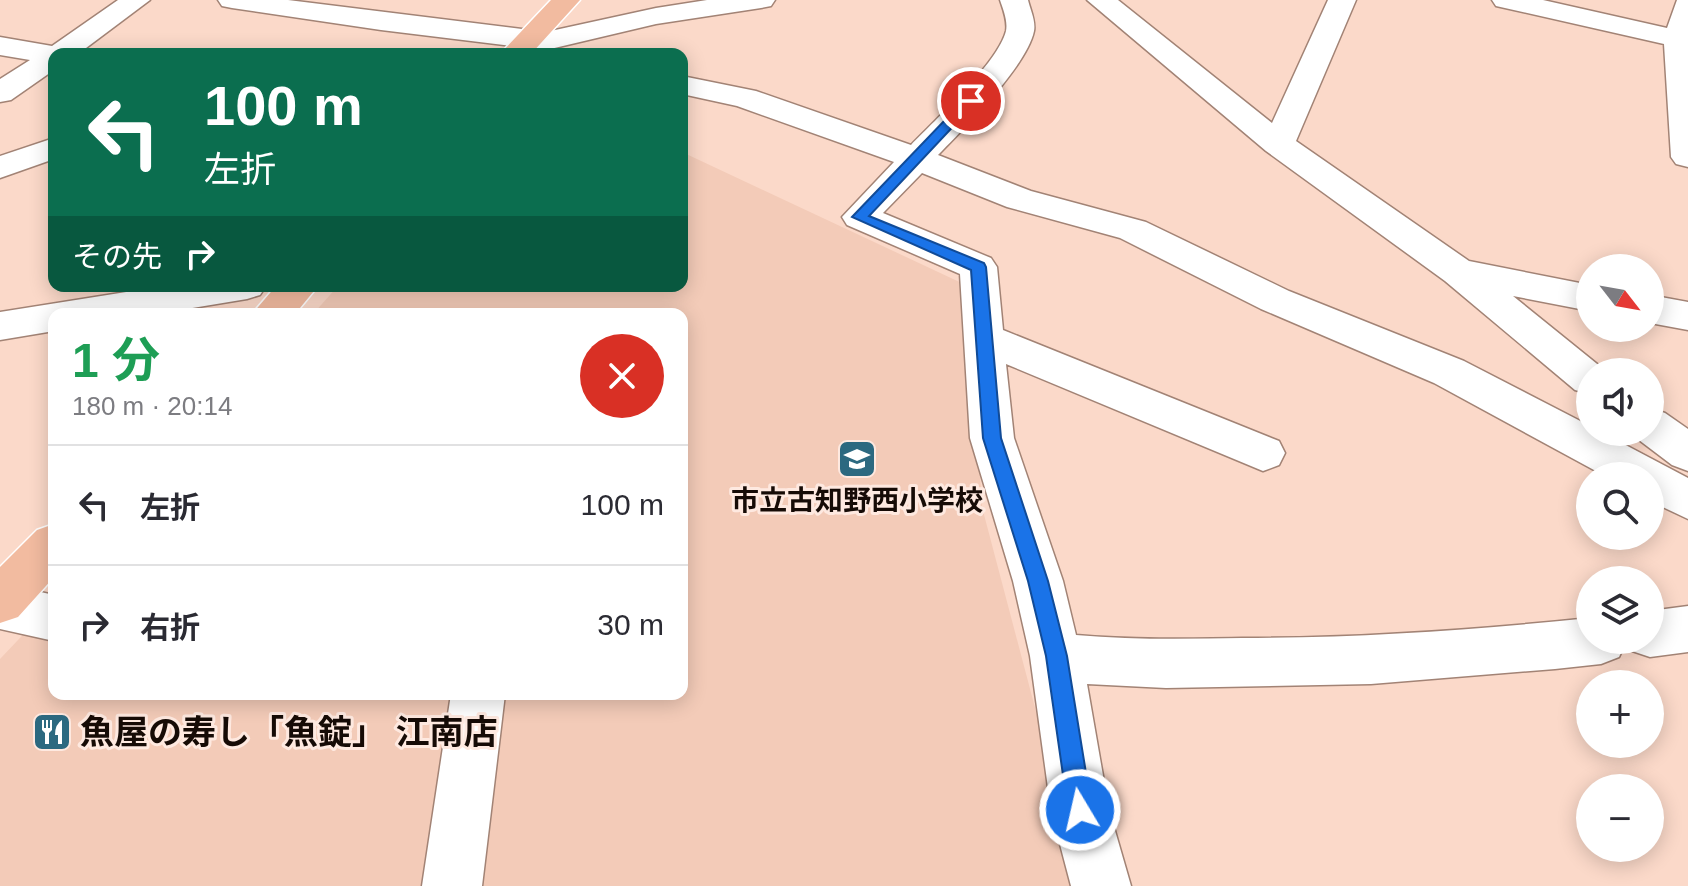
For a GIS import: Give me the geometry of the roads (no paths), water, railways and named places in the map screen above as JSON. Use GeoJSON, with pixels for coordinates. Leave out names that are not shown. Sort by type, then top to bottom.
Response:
{"type":"FeatureCollection","features":[{"type":"Feature","properties":{"kind":"main road"},"geometry":{"type":"LineString","coordinates":[[522,47],[566,0]]}},
{"type":"Feature","properties":{"kind":"main road"},"geometry":{"type":"LineString","coordinates":[[278,308],[293,292]]}},
{"type":"Feature","properties":{"kind":"main road"},"geometry":{"type":"LineString","coordinates":[[0,604],[48,551]]}},
{"type":"Feature","properties":{"kind":"street"},"geometry":{"type":"LineString","coordinates":[[66,48],[136,0]]}},
{"type":"Feature","properties":{"kind":"street"},"geometry":{"type":"LineString","coordinates":[[232,0],[522,47],[656,16],[761,0]]}},
{"type":"Feature","properties":{"kind":"street"},"geometry":{"type":"LineString","coordinates":[[1014,0],[1021,28],[1015,47],[971,101],[860,217],[978,267],[992,438],[1038,581],[1056,656],[1080,810],[1101,886]]}},
{"type":"Feature","properties":{"kind":"street"},"geometry":{"type":"LineString","coordinates":[[1101,0],[1278,144],[1458,272],[1576,368]]}},
{"type":"Feature","properties":{"kind":"street"},"geometry":{"type":"LineString","coordinates":[[1278,144],[1342,0]]}},
{"type":"Feature","properties":{"kind":"street"},"geometry":{"type":"LineString","coordinates":[[1506,0],[1683,40]]}},
{"type":"Feature","properties":{"kind":"street"},"geometry":{"type":"LineString","coordinates":[[1688,4],[1683,40],[1688,157]]}},
{"type":"Feature","properties":{"kind":"street"},"geometry":{"type":"LineString","coordinates":[[0,46],[48,54]]}},
{"type":"Feature","properties":{"kind":"street"},"geometry":{"type":"LineString","coordinates":[[0,93],[48,60]]}},
{"type":"Feature","properties":{"kind":"street"},"geometry":{"type":"LineString","coordinates":[[688,86],[745,98],[915,158],[1019,199],[1133,230],[1275,300],[1449,372],[1619,462]]}},
{"type":"Feature","properties":{"kind":"street"},"geometry":{"type":"LineString","coordinates":[[0,168],[48,150]]}},
{"type":"Feature","properties":{"kind":"street"},"geometry":{"type":"LineString","coordinates":[[1458,272],[1576,295]]}},
{"type":"Feature","properties":{"kind":"street"},"geometry":{"type":"LineString","coordinates":[[110,308],[210,292]]}},
{"type":"Feature","properties":{"kind":"street"},"geometry":{"type":"LineString","coordinates":[[1664,312],[1688,316]]}},
{"type":"Feature","properties":{"kind":"street"},"geometry":{"type":"LineString","coordinates":[[0,326],[48,318]]}},
{"type":"Feature","properties":{"kind":"street"},"geometry":{"type":"LineString","coordinates":[[985,339],[1263,453]]}},
{"type":"Feature","properties":{"kind":"street"},"geometry":{"type":"LineString","coordinates":[[1664,435],[1688,453]]}},
{"type":"Feature","properties":{"kind":"street"},"geometry":{"type":"LineString","coordinates":[[1664,487],[1688,500]]}},
{"type":"Feature","properties":{"kind":"street"},"geometry":{"type":"LineString","coordinates":[[0,604],[48,618]]}},
{"type":"Feature","properties":{"kind":"street"},"geometry":{"type":"LineString","coordinates":[[1664,632],[1688,629]]}},
{"type":"Feature","properties":{"kind":"street"},"geometry":{"type":"LineString","coordinates":[[1056,656],[1101,663],[1324,663],[1515,651],[1576,643]]}},
{"type":"Feature","properties":{"kind":"street"},"geometry":{"type":"LineString","coordinates":[[452,886],[477,700]]}},
{"type":"Feature","properties":{"kind":"place","name":"市立古知野西小学校"},"geometry":{"type":"Point","coordinates":[857,459]}},
{"type":"Feature","properties":{"kind":"place","name":"魚屋の寿し「魚錠」 江南店"},"geometry":{"type":"Point","coordinates":[52,732]}}]}
